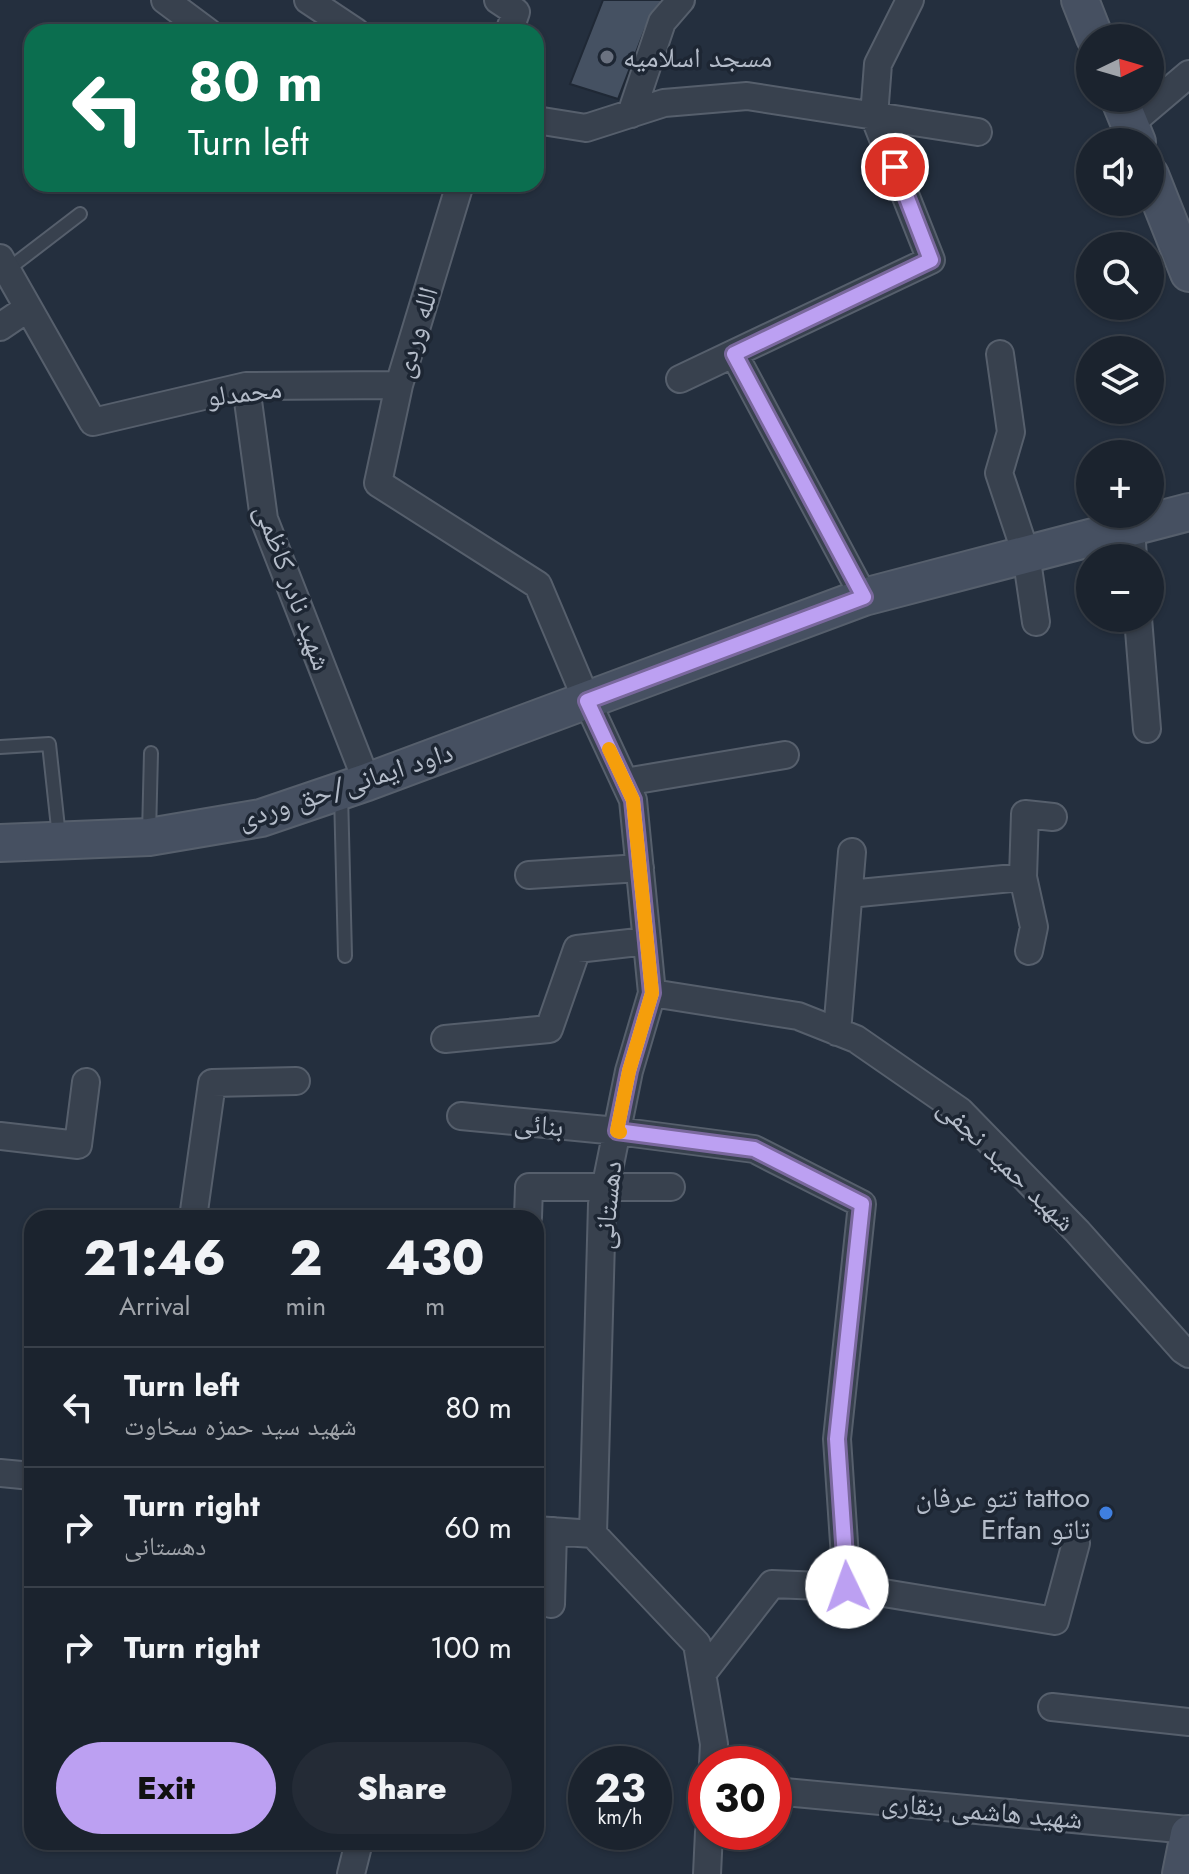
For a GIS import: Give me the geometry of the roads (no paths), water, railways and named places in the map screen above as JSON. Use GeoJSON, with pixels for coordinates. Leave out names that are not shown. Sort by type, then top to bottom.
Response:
{"type":"FeatureCollection","features":[{"type":"Feature","properties":{"kind":"street"},"geometry":{"type":"LineString","coordinates":[[165,0],[197,24]]}},
{"type":"Feature","properties":{"kind":"street"},"geometry":{"type":"LineString","coordinates":[[308,0],[344,24]]}},
{"type":"Feature","properties":{"kind":"street"},"geometry":{"type":"LineString","coordinates":[[498,0],[516,12],[512,24]]}},
{"type":"Feature","properties":{"kind":"street"},"geometry":{"type":"LineString","coordinates":[[631,114],[662,22],[681,0]]}},
{"type":"Feature","properties":{"kind":"street"},"geometry":{"type":"LineString","coordinates":[[680,379],[931,260],[874,116],[878,64],[910,0]]}},
{"type":"Feature","properties":{"kind":"street"},"geometry":{"type":"LineString","coordinates":[[1080,0],[1089,24]]}},
{"type":"Feature","properties":{"kind":"street"},"geometry":{"type":"LineString","coordinates":[[1129,121],[1189,74]]}},
{"type":"Feature","properties":{"kind":"street"},"geometry":{"type":"LineString","coordinates":[[544,121],[586,128],[664,103],[747,96],[978,132]]}},
{"type":"Feature","properties":{"kind":"street","name":"الله وردی"},"geometry":{"type":"LineString","coordinates":[[378,483],[399,385],[458,192]]}},
{"type":"Feature","properties":{"kind":"street"},"geometry":{"type":"LineString","coordinates":[[1164,206],[1186,256]]}},
{"type":"Feature","properties":{"kind":"street"},"geometry":{"type":"LineString","coordinates":[[0,327],[28,308],[4,264]]}},
{"type":"Feature","properties":{"kind":"street","name":"محمدلو"},"geometry":{"type":"LineString","coordinates":[[28,308],[93,422],[246,386],[399,385]]}},
{"type":"Feature","properties":{"kind":"street"},"geometry":{"type":"LineString","coordinates":[[734,354],[864,597]]}},
{"type":"Feature","properties":{"kind":"street"},"geometry":{"type":"LineString","coordinates":[[1000,354],[1011,432],[999,473],[1026,554],[1036,622]]}},
{"type":"Feature","properties":{"kind":"street","name":"شهید نادر کاظمی"},"geometry":{"type":"LineString","coordinates":[[246,386],[264,519],[354,786]]}},
{"type":"Feature","properties":{"kind":"street","name":"دهستانی"},"geometry":{"type":"LineString","coordinates":[[378,483],[538,585],[633,800],[652,993],[629,1071],[602,1204],[593,1534]]}},
{"type":"Feature","properties":{"kind":"street","name":"داود ایمانی/حق وردی"},"geometry":{"type":"LineString","coordinates":[[0,843],[149,837],[261,818],[864,597],[1026,554],[1132,543],[1189,512]]}},
{"type":"Feature","properties":{"kind":"street"},"geometry":{"type":"LineString","coordinates":[[1139,632],[1147,729]]}},
{"type":"Feature","properties":{"kind":"street"},"geometry":{"type":"LineString","coordinates":[[625,782],[785,755]]}},
{"type":"Feature","properties":{"kind":"street"},"geometry":{"type":"LineString","coordinates":[[1029,951],[1034,927],[1023,877],[1025,814],[1053,817]]}},
{"type":"Feature","properties":{"kind":"street"},"geometry":{"type":"LineString","coordinates":[[837,1032],[852,852]]}},
{"type":"Feature","properties":{"kind":"street"},"geometry":{"type":"LineString","coordinates":[[529,875],[640,868]]}},
{"type":"Feature","properties":{"kind":"street"},"geometry":{"type":"LineString","coordinates":[[849,894],[1023,877]]}},
{"type":"Feature","properties":{"kind":"street"},"geometry":{"type":"LineString","coordinates":[[445,1039],[549,1029],[577,949],[647,941]]}},
{"type":"Feature","properties":{"kind":"street","name":"شهید حمید نجفی"},"geometry":{"type":"LineString","coordinates":[[652,993],[798,1016],[856,1039],[960,1111],[1077,1231],[1189,1354]]}},
{"type":"Feature","properties":{"kind":"street"},"geometry":{"type":"LineString","coordinates":[[194,1210],[212,1083],[296,1081]]}},
{"type":"Feature","properties":{"kind":"street"},"geometry":{"type":"LineString","coordinates":[[0,1136],[78,1145],[86,1082]]}},
{"type":"Feature","properties":{"kind":"street","name":"بنائی"},"geometry":{"type":"LineString","coordinates":[[461,1116],[617,1131],[754,1149],[862,1204],[837,1439],[847,1587]]}},
{"type":"Feature","properties":{"kind":"street"},"geometry":{"type":"LineString","coordinates":[[528,1210],[529,1187],[671,1187]]}},
{"type":"Feature","properties":{"kind":"street"},"geometry":{"type":"LineString","coordinates":[[0,1473],[24,1475]]}},
{"type":"Feature","properties":{"kind":"street"},"geometry":{"type":"LineString","coordinates":[[551,1604],[545,1531],[593,1534],[697,1644],[714,1746]]}},
{"type":"Feature","properties":{"kind":"street"},"geometry":{"type":"LineString","coordinates":[[702,1674],[772,1584],[847,1587],[1055,1621],[1076,1543]]}},
{"type":"Feature","properties":{"kind":"street"},"geometry":{"type":"LineString","coordinates":[[1052,1707],[1189,1722]]}},
{"type":"Feature","properties":{"kind":"street","name":"شهید هاشمی بنقاری"},"geometry":{"type":"LineString","coordinates":[[792,1793],[1189,1832]]}},
{"type":"Feature","properties":{"kind":"street"},"geometry":{"type":"LineString","coordinates":[[1181,1874],[1189,1832]]}},
{"type":"Feature","properties":{"kind":"street"},"geometry":{"type":"LineString","coordinates":[[351,1874],[357,1850]]}},
{"type":"Feature","properties":{"kind":"street"},"geometry":{"type":"LineString","coordinates":[[707,1874],[708,1850]]}},
{"type":"Feature","properties":{"kind":"lane"},"geometry":{"type":"LineString","coordinates":[[4,264],[80,214]]}},
{"type":"Feature","properties":{"kind":"lane"},"geometry":{"type":"LineString","coordinates":[[0,747],[49,744],[60,841]]}},
{"type":"Feature","properties":{"kind":"lane"},"geometry":{"type":"LineString","coordinates":[[149,837],[151,753]]}},
{"type":"Feature","properties":{"kind":"lane"},"geometry":{"type":"LineString","coordinates":[[345,956],[354,786]]}},
{"type":"Feature","properties":{"kind":"place","name":"مسجد اسلامیه"},"geometry":{"type":"Point","coordinates":[607,57]}},
{"type":"Feature","properties":{"kind":"place","name":"تتو عرفان tattoo Erfan تاتو"},"geometry":{"type":"Point","coordinates":[1106,1513]}}]}
